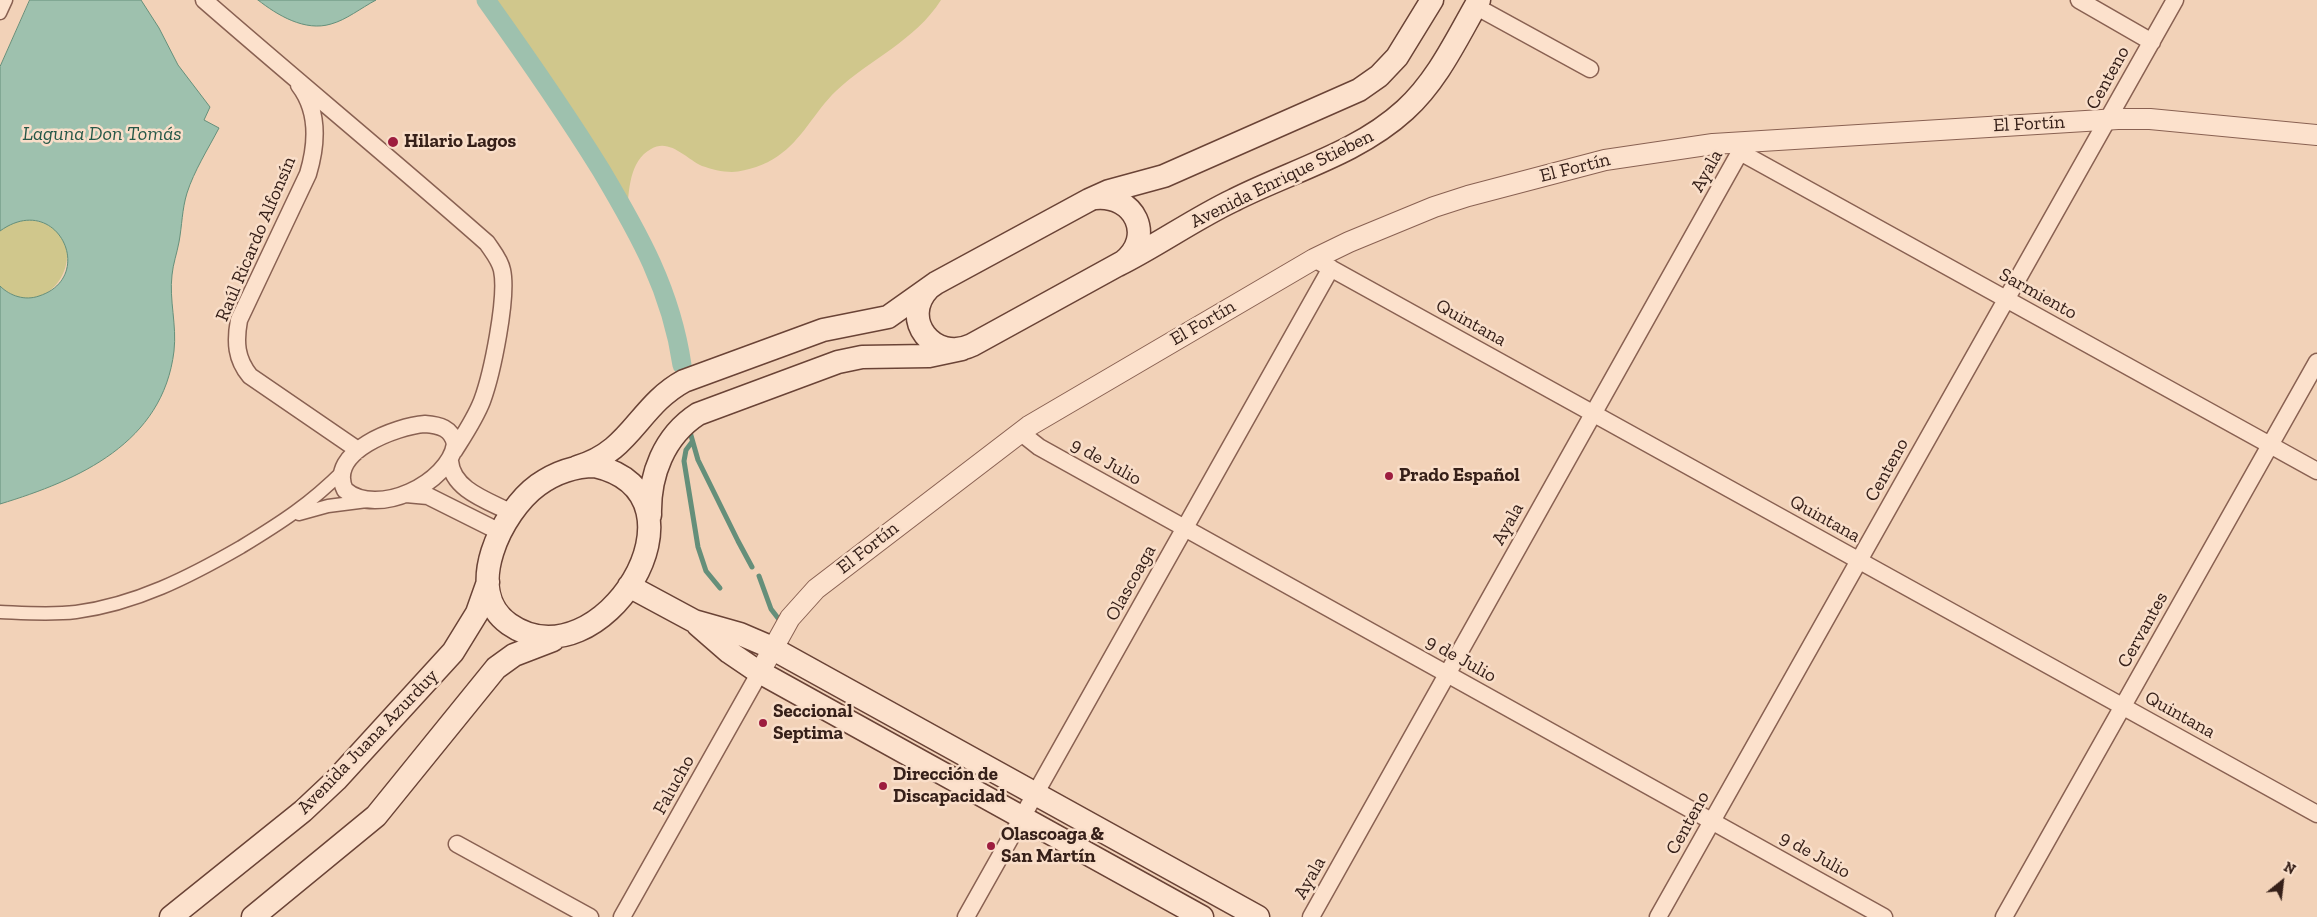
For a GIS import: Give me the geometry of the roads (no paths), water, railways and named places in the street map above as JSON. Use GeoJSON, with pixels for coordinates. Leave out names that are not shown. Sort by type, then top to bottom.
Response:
{"type":"FeatureCollection","features":[{"type":"Feature","properties":{"kind":"main road","name":"Avenida Enrique Stieben"},"geometry":{"type":"LineString","coordinates":[[578,467],[595,461],[611,452],[653,403],[668,390],[692,377],[822,330],[888,317],[936,282],[1090,200],[1110,191],[1164,176],[1359,90],[1380,76],[1397,58],[1432,0]]}},
{"type":"Feature","properties":{"kind":"main road","name":"Avenida Enrique Stieben"},"geometry":{"type":"LineString","coordinates":[[936,282],[921,299],[918,315],[920,326],[926,336],[940,347],[951,350],[962,349],[1234,200],[1355,146],[1382,130],[1406,109],[1428,85],[1477,3]]}},
{"type":"Feature","properties":{"kind":"main road","name":"Avenida Enrique Stieben"},"geometry":{"type":"LineString","coordinates":[[1090,200],[1102,197],[1114,199],[1125,204],[1136,219],[1139,231],[1137,243],[1132,254],[1118,265]]}},
{"type":"Feature","properties":{"kind":"main road"},"geometry":{"type":"LineString","coordinates":[[253,917],[376,816],[496,668],[514,655],[595,622],[613,606],[629,586],[645,554],[654,476],[662,454],[680,428],[698,414],[740,397],[846,360],[862,357],[929,356],[962,349]]}},
{"type":"Feature","properties":{"kind":"main road"},"geometry":{"type":"LineString","coordinates":[[728,363],[740,397]]}},
{"type":"Feature","properties":{"kind":"main road"},"geometry":{"type":"LineString","coordinates":[[564,636],[538,637],[521,632],[507,622],[493,603],[488,581],[491,558],[506,522],[526,495],[539,484],[561,472],[578,467],[603,468],[626,479],[642,497],[650,521]]}},
{"type":"Feature","properties":{"kind":"main road","name":"Avenida Juana Azurduy"},"geometry":{"type":"LineString","coordinates":[[171,917],[303,811],[336,780],[453,652],[475,618],[488,581]]}},
{"type":"Feature","properties":{"kind":"main road"},"geometry":{"type":"LineString","coordinates":[[629,586],[694,621],[735,656],[760,672],[1202,917]]}},
{"type":"Feature","properties":{"kind":"main road"},"geometry":{"type":"LineString","coordinates":[[694,621],[740,634],[773,649],[1258,917]]}},
{"type":"Feature","properties":{"kind":"street"},"geometry":{"type":"LineString","coordinates":[[0,13],[6,0]]}},
{"type":"Feature","properties":{"kind":"street","name":"Raúl Ricardo Alfonsín"},"geometry":{"type":"LineString","coordinates":[[204,0],[294,78],[383,151],[487,243],[502,269],[504,300],[487,385],[474,418],[452,456],[431,480],[402,495],[328,506],[292,516]]}},
{"type":"Feature","properties":{"kind":"street"},"geometry":{"type":"LineString","coordinates":[[2079,0],[2152,42]]}},
{"type":"Feature","properties":{"kind":"street","name":"Centeno"},"geometry":{"type":"LineString","coordinates":[[1658,917],[2175,0]]}},
{"type":"Feature","properties":{"kind":"street"},"geometry":{"type":"LineString","coordinates":[[1477,3],[1590,69]]}},
{"type":"Feature","properties":{"kind":"street","name":"Raúl Ricardo Alfonsín"},"geometry":{"type":"LineString","coordinates":[[294,78],[307,98],[312,110],[314,132],[312,158],[308,174],[239,320],[236,347],[243,368],[250,376],[358,450]]}},
{"type":"Feature","properties":{"kind":"street","name":"El Fortín"},"geometry":{"type":"LineString","coordinates":[[760,672],[796,610],[816,589],[1020,432],[1323,263],[1358,238],[1468,196],[1605,160],[1740,147],[2108,119],[2145,119],[2317,135]]}},
{"type":"Feature","properties":{"kind":"street","name":"Sarmiento"},"geometry":{"type":"LineString","coordinates":[[1740,147],[2006,299],[2317,471]]}},
{"type":"Feature","properties":{"kind":"street","name":"Ayala"},"geometry":{"type":"LineString","coordinates":[[1311,917],[1594,413],[1740,147]]}},
{"type":"Feature","properties":{"kind":"street","name":"Quintana"},"geometry":{"type":"LineString","coordinates":[[1323,263],[2317,814]]}},
{"type":"Feature","properties":{"kind":"street","name":"Olascoaga"},"geometry":{"type":"LineString","coordinates":[[966,917],[1185,528],[1323,263]]}},
{"type":"Feature","properties":{"kind":"street","name":"Cervantes"},"geometry":{"type":"LineString","coordinates":[[2004,917],[2317,362]]}},
{"type":"Feature","properties":{"kind":"street","name":"Raúl Ricardo Alfonsín"},"geometry":{"type":"LineString","coordinates":[[372,500],[360,500],[345,490],[341,477],[358,450],[370,441],[393,431],[425,424],[435,425],[450,432],[454,438],[452,456]]}},
{"type":"Feature","properties":{"kind":"street","name":"9 de Julio"},"geometry":{"type":"LineString","coordinates":[[1020,432],[1039,447],[1884,917]]}},
{"type":"Feature","properties":{"kind":"street"},"geometry":{"type":"LineString","coordinates":[[452,456],[451,474],[460,484],[506,522]]}},
{"type":"Feature","properties":{"kind":"street","name":"Raúl Ricardo Alfonsín"},"geometry":{"type":"LineString","coordinates":[[0,612],[46,614],[75,612],[129,600],[160,589],[208,566],[292,516],[344,470]]}},
{"type":"Feature","properties":{"kind":"street"},"geometry":{"type":"LineString","coordinates":[[402,495],[428,496],[506,522]]}},
{"type":"Feature","properties":{"kind":"street","name":"Falucho"},"geometry":{"type":"LineString","coordinates":[[622,917],[760,672]]}},
{"type":"Feature","properties":{"kind":"street"},"geometry":{"type":"LineString","coordinates":[[457,844],[590,917]]}},
{"type":"Feature","properties":{"kind":"water","name":"Laguna Don Tomás"},"geometry":{"type":"Polygon","coordinates":[[[30,0],[141,0],[159,28],[178,65],[210,107],[204,120],[219,128],[193,177],[185,199],[171,284],[175,332],[174,351],[167,383],[153,410],[135,434],[113,453],[87,469],[59,483],[0,504],[0,286],[18,297],[39,296],[57,286],[66,272],[68,256],[63,241],[53,229],[38,221],[20,221],[0,231],[0,67],[30,0]]]}},
{"type":"Feature","properties":{"kind":"water"},"geometry":{"type":"Polygon","coordinates":[[[258,0],[376,0],[342,20],[321,26],[311,26],[292,21],[258,0]]]}},
{"type":"Feature","properties":{"kind":"waterway"},"geometry":{"type":"LineString","coordinates":[[486,0],[573,127],[628,217],[662,287],[677,338],[682,365]]}},
{"type":"Feature","properties":{"kind":"waterway"},"geometry":{"type":"LineString","coordinates":[[690,432],[698,460],[752,567]]}},
{"type":"Feature","properties":{"kind":"waterway"},"geometry":{"type":"LineString","coordinates":[[692,442],[686,450],[684,461],[698,547],[706,571],[720,588]]}},
{"type":"Feature","properties":{"kind":"waterway"},"geometry":{"type":"LineString","coordinates":[[759,576],[771,609],[781,622]]}},
{"type":"Feature","properties":{"kind":"place","name":"Hilario Lagos"},"geometry":{"type":"Point","coordinates":[393,142]}},
{"type":"Feature","properties":{"kind":"place","name":"Prado Español"},"geometry":{"type":"Point","coordinates":[1389,476]}},
{"type":"Feature","properties":{"kind":"place","name":"Seccional Septima"},"geometry":{"type":"Point","coordinates":[763,723]}},
{"type":"Feature","properties":{"kind":"place","name":"Dirección de Discapacidad"},"geometry":{"type":"Point","coordinates":[883,786]}},
{"type":"Feature","properties":{"kind":"place","name":"Olascoaga & San Martín"},"geometry":{"type":"Point","coordinates":[991,846]}}]}
